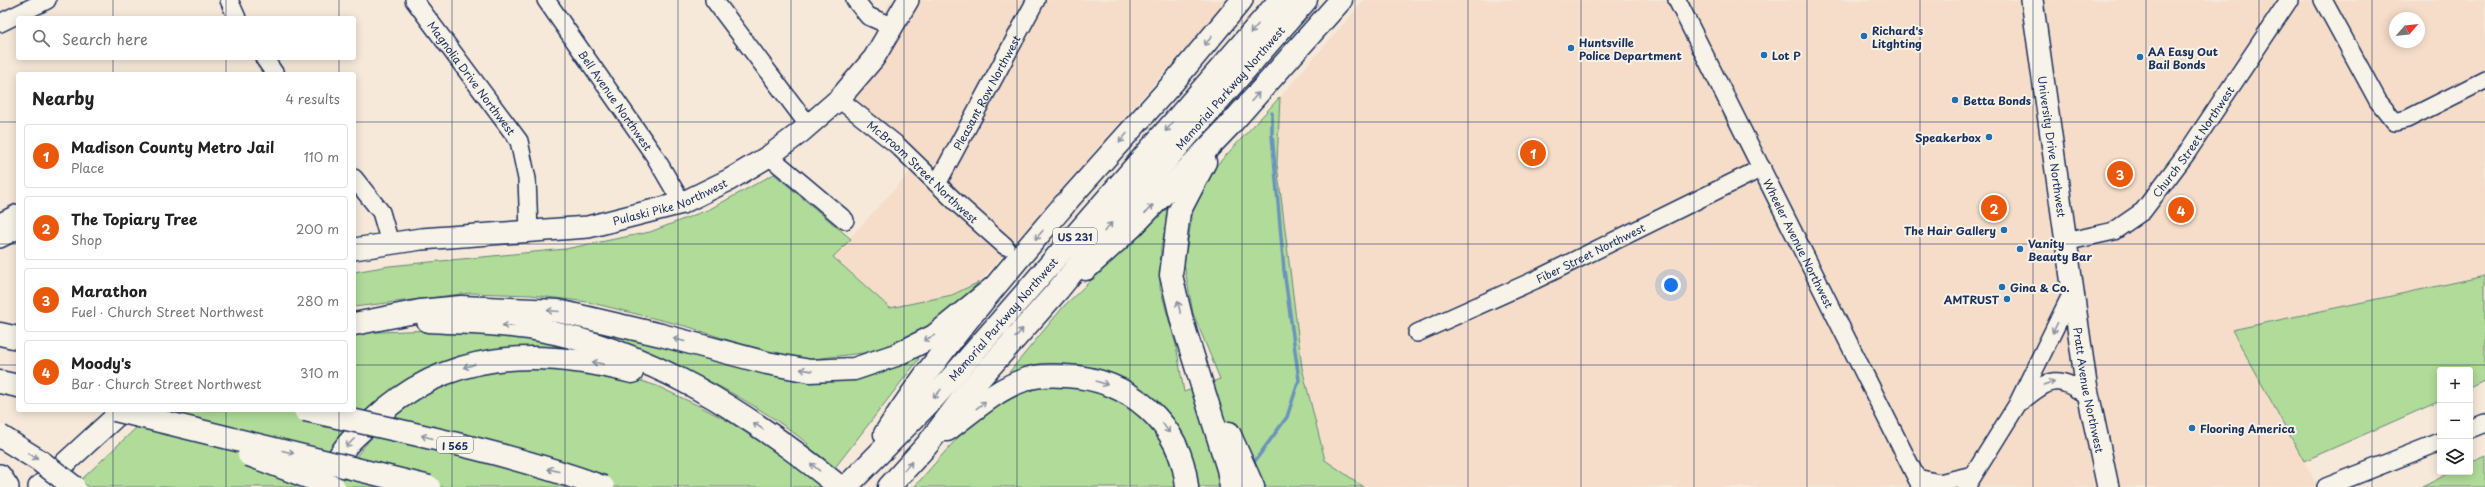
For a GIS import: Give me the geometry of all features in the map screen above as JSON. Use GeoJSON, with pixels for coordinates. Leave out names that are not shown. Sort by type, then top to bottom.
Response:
{"type":"FeatureCollection","features":[{"type":"Feature","properties":{"kind":"highway","name":"Memorial Parkway Northwest"},"geometry":{"type":"LineString","coordinates":[[846,487],[864,467],[933,399],[1280,0]]}},
{"type":"Feature","properties":{"kind":"highway","name":"Memorial Parkway Northwest"},"geometry":{"type":"LineString","coordinates":[[889,487],[927,445],[965,395],[1058,290],[1126,206],[1306,0]]}},
{"type":"Feature","properties":{"kind":"highway"},"geometry":{"type":"LineString","coordinates":[[1058,290],[1098,260],[1228,126],[1341,0]]}},
{"type":"Feature","properties":{"kind":"highway"},"geometry":{"type":"LineString","coordinates":[[1228,126],[1198,172],[1179,212],[1171,275],[1190,344],[1204,382],[1253,487]]}},
{"type":"Feature","properties":{"kind":"highway"},"geometry":{"type":"LineString","coordinates":[[864,467],[917,383],[993,288],[1064,205]]}},
{"type":"Feature","properties":{"kind":"highway"},"geometry":{"type":"LineString","coordinates":[[356,324],[420,311],[461,307],[558,311],[662,335],[767,363],[810,371],[847,369],[896,355],[934,336],[993,288]]}},
{"type":"Feature","properties":{"kind":"highway"},"geometry":{"type":"LineString","coordinates":[[385,319],[534,329],[590,343],[668,372],[716,398],[790,447],[840,487]]}},
{"type":"Feature","properties":{"kind":"highway"},"geometry":{"type":"LineString","coordinates":[[0,330],[16,332]]}},
{"type":"Feature","properties":{"kind":"highway"},"geometry":{"type":"LineString","coordinates":[[0,334],[16,338]]}},
{"type":"Feature","properties":{"kind":"highway"},"geometry":{"type":"LineString","coordinates":[[321,487],[345,447],[388,406],[414,389],[435,379],[457,370],[493,359],[541,356],[596,363],[654,377],[716,398]]}},
{"type":"Feature","properties":{"kind":"highway"},"geometry":{"type":"LineString","coordinates":[[927,445],[993,395],[1024,379],[1060,375],[1088,378],[1114,387],[1139,400],[1158,418],[1173,439],[1182,462],[1187,487]]}},
{"type":"Feature","properties":{"kind":"highway"},"geometry":{"type":"LineString","coordinates":[[0,382],[16,386]]}},
{"type":"Feature","properties":{"kind":"highway"},"geometry":{"type":"LineString","coordinates":[[1204,382],[1228,469],[1231,487]]}},
{"type":"Feature","properties":{"kind":"highway"},"geometry":{"type":"LineString","coordinates":[[123,412],[429,487]]}},
{"type":"Feature","properties":{"kind":"highway","name":"I 565"},"geometry":{"type":"LineString","coordinates":[[314,412],[414,434],[567,474],[603,487]]}},
{"type":"Feature","properties":{"kind":"highway"},"geometry":{"type":"LineString","coordinates":[[154,420],[334,487]]}},
{"type":"Feature","properties":{"kind":"highway"},"geometry":{"type":"LineString","coordinates":[[0,436],[40,461],[74,487]]}},
{"type":"Feature","properties":{"kind":"main road","name":"Pulaski Pike Northwest"},"geometry":{"type":"LineString","coordinates":[[356,249],[390,243],[588,227],[682,203],[729,180],[769,156],[809,126],[839,99],[874,58],[908,0]]}},
{"type":"Feature","properties":{"kind":"main road"},"geometry":{"type":"LineString","coordinates":[[1064,205],[1242,0]]}},
{"type":"Feature","properties":{"kind":"main road","name":"University Drive Northwest"},"geometry":{"type":"LineString","coordinates":[[2032,0],[2072,293]]}},
{"type":"Feature","properties":{"kind":"main road","name":"Pratt Avenue Northwest"},"geometry":{"type":"LineString","coordinates":[[2072,293],[2088,397],[2107,484]]}},
{"type":"Feature","properties":{"kind":"main road"},"geometry":{"type":"LineString","coordinates":[[39,487],[121,412]]}},
{"type":"Feature","properties":{"kind":"main road"},"geometry":{"type":"LineString","coordinates":[[0,475],[8,487]]}},
{"type":"Feature","properties":{"kind":"street"},"geometry":{"type":"LineString","coordinates":[[0,23],[47,0]]}},
{"type":"Feature","properties":{"kind":"street"},"geometry":{"type":"LineString","coordinates":[[229,0],[236,16]]}},
{"type":"Feature","properties":{"kind":"street","name":"Magnolia Drive Northwest"},"geometry":{"type":"LineString","coordinates":[[414,0],[519,141],[527,178],[529,231]]}},
{"type":"Feature","properties":{"kind":"street","name":"Bell Avenue Northwest"},"geometry":{"type":"LineString","coordinates":[[546,0],[654,155],[682,203]]}},
{"type":"Feature","properties":{"kind":"street"},"geometry":{"type":"LineString","coordinates":[[714,0],[809,126]]}},
{"type":"Feature","properties":{"kind":"street"},"geometry":{"type":"LineString","coordinates":[[855,0],[868,16],[893,27]]}},
{"type":"Feature","properties":{"kind":"street","name":"Pleasant Row Northwest"},"geometry":{"type":"LineString","coordinates":[[937,184],[1036,0]]}},
{"type":"Feature","properties":{"kind":"street","name":"Wheeler Avenue Northwest"},"geometry":{"type":"LineString","coordinates":[[1677,0],[1919,482]]}},
{"type":"Feature","properties":{"kind":"street","name":"Church Street Northwest"},"geometry":{"type":"LineString","coordinates":[[2065,242],[2114,231],[2124,226],[2143,211],[2186,154],[2289,0]]}},
{"type":"Feature","properties":{"kind":"street"},"geometry":{"type":"LineString","coordinates":[[2323,0],[2378,101],[2395,122],[2407,118],[2485,80]]}},
{"type":"Feature","properties":{"kind":"street"},"geometry":{"type":"LineString","coordinates":[[265,60],[274,72]]}},
{"type":"Feature","properties":{"kind":"street","name":"McBroom Street Northwest"},"geometry":{"type":"LineString","coordinates":[[839,99],[897,145],[1004,246]]}},
{"type":"Feature","properties":{"kind":"street"},"geometry":{"type":"LineString","coordinates":[[769,156],[844,220]]}},
{"type":"Feature","properties":{"kind":"street","name":"Fiber Street Northwest"},"geometry":{"type":"LineString","coordinates":[[1418,333],[1535,280],[1762,168]]}},
{"type":"Feature","properties":{"kind":"street"},"geometry":{"type":"LineString","coordinates":[[356,181],[381,212],[390,243]]}},
{"type":"Feature","properties":{"kind":"street"},"geometry":{"type":"LineString","coordinates":[[0,222],[16,214]]}},
{"type":"Feature","properties":{"kind":"street"},"geometry":{"type":"LineString","coordinates":[[0,239],[16,231]]}},
{"type":"Feature","properties":{"kind":"street"},"geometry":{"type":"LineString","coordinates":[[1919,482],[1939,483],[1970,481],[2017,405],[2072,293]]}},
{"type":"Feature","properties":{"kind":"street"},"geometry":{"type":"LineString","coordinates":[[2017,405],[2038,388],[2056,380],[2070,384],[2088,397]]}},
{"type":"Feature","properties":{"kind":"street"},"geometry":{"type":"LineString","coordinates":[[2473,428],[2485,423]]}},
{"type":"Feature","properties":{"kind":"street"},"geometry":{"type":"LineString","coordinates":[[2326,487],[2437,443]]}},
{"type":"Feature","properties":{"kind":"shaded area"},"geometry":{"type":"Polygon","coordinates":[[[891,0],[1228,0],[979,282],[952,295],[891,308],[833,256],[912,170],[831,89],[872,41],[891,0]]]}},
{"type":"Feature","properties":{"kind":"shaded area"},"geometry":{"type":"Polygon","coordinates":[[[1364,0],[2485,0],[2485,276],[2232,330],[2318,487],[1364,487],[1325,460],[1302,368],[1277,164],[1280,97],[1364,0]]]}},
{"type":"Feature","properties":{"kind":"green space"},"geometry":{"type":"Polygon","coordinates":[[[1280,97],[1277,164],[1302,368],[1325,460],[1364,487],[914,487],[959,437],[994,405],[1013,393],[1033,385],[1054,383],[1064,384],[1006,376],[1064,306],[1171,204],[1161,247],[1160,288],[1176,345],[1184,392],[1220,379],[1193,313],[1184,264],[1193,211],[1217,165],[1280,97]]]}},
{"type":"Feature","properties":{"kind":"green space"},"geometry":{"type":"Polygon","coordinates":[[[774,174],[851,239],[833,257],[890,308],[952,295],[979,282],[937,323],[905,341],[871,352],[805,360],[761,351],[689,327],[588,302],[531,295],[470,293],[356,307],[356,272],[389,266],[565,249],[650,232],[710,209],[774,174]]]}},
{"type":"Feature","properties":{"kind":"green space"},"geometry":{"type":"Polygon","coordinates":[[[2485,276],[2485,381],[2473,387],[2473,367],[2437,367],[2437,402],[2304,461],[2232,330],[2485,276]]]}},
{"type":"Feature","properties":{"kind":"green space"},"geometry":{"type":"Polygon","coordinates":[[[528,314],[772,371],[913,355],[919,359],[820,487],[331,487],[394,410],[420,393],[496,366],[610,371],[657,386],[728,421],[793,464],[808,444],[787,428],[741,398],[665,360],[615,341],[528,314]]]}},
{"type":"Feature","properties":{"kind":"green space"},"geometry":{"type":"Polygon","coordinates":[[[512,327],[585,349],[505,349],[460,356],[440,364],[399,386],[380,399],[346,428],[330,448],[307,487],[88,487],[81,480],[153,412],[356,412],[356,333],[512,327]]]}},
{"type":"Feature","properties":{"kind":"green space"},"geometry":{"type":"Polygon","coordinates":[[[2485,456],[2485,487],[2422,487],[2446,475],[2473,475],[2473,462],[2485,456]]]}},
{"type":"Feature","properties":{"kind":"waterway"},"geometry":{"type":"LineString","coordinates":[[1252,465],[1287,417],[1299,380],[1284,270],[1272,135],[1272,113]]}},
{"type":"Feature","properties":{"kind":"place","name":"Richard's Litghting"},"geometry":{"type":"Point","coordinates":[1864,36]}},
{"type":"Feature","properties":{"kind":"place","name":"Huntsville Police Department"},"geometry":{"type":"Point","coordinates":[1571,48]}},
{"type":"Feature","properties":{"kind":"place","name":"Lot P"},"geometry":{"type":"Point","coordinates":[1764,55]}},
{"type":"Feature","properties":{"kind":"place","name":"AA Easy Out Bail Bonds"},"geometry":{"type":"Point","coordinates":[2140,57]}},
{"type":"Feature","properties":{"kind":"place","name":"Betta Bonds"},"geometry":{"type":"Point","coordinates":[1955,100]}},
{"type":"Feature","properties":{"kind":"place","name":"Speakerbox"},"geometry":{"type":"Point","coordinates":[1989,137]}},
{"type":"Feature","properties":{"kind":"place","name":"Madison County Metro Jail"},"geometry":{"type":"Point","coordinates":[1533,153]}},
{"type":"Feature","properties":{"kind":"place","name":"Marathon"},"geometry":{"type":"Point","coordinates":[2120,174]}},
{"type":"Feature","properties":{"kind":"place","name":"The Topiary Tree"},"geometry":{"type":"Point","coordinates":[1994,208]}},
{"type":"Feature","properties":{"kind":"place","name":"Moody's"},"geometry":{"type":"Point","coordinates":[2181,210]}},
{"type":"Feature","properties":{"kind":"place","name":"The Hair Gallery"},"geometry":{"type":"Point","coordinates":[2004,230]}},
{"type":"Feature","properties":{"kind":"place","name":"Vanity Beauty Bar"},"geometry":{"type":"Point","coordinates":[2020,249]}},
{"type":"Feature","properties":{"kind":"place","name":"Gina & Co."},"geometry":{"type":"Point","coordinates":[2002,287]}},
{"type":"Feature","properties":{"kind":"place","name":"AMTRUST"},"geometry":{"type":"Point","coordinates":[2007,299]}},
{"type":"Feature","properties":{"kind":"place","name":"Flooring America"},"geometry":{"type":"Point","coordinates":[2192,428]}}]}
